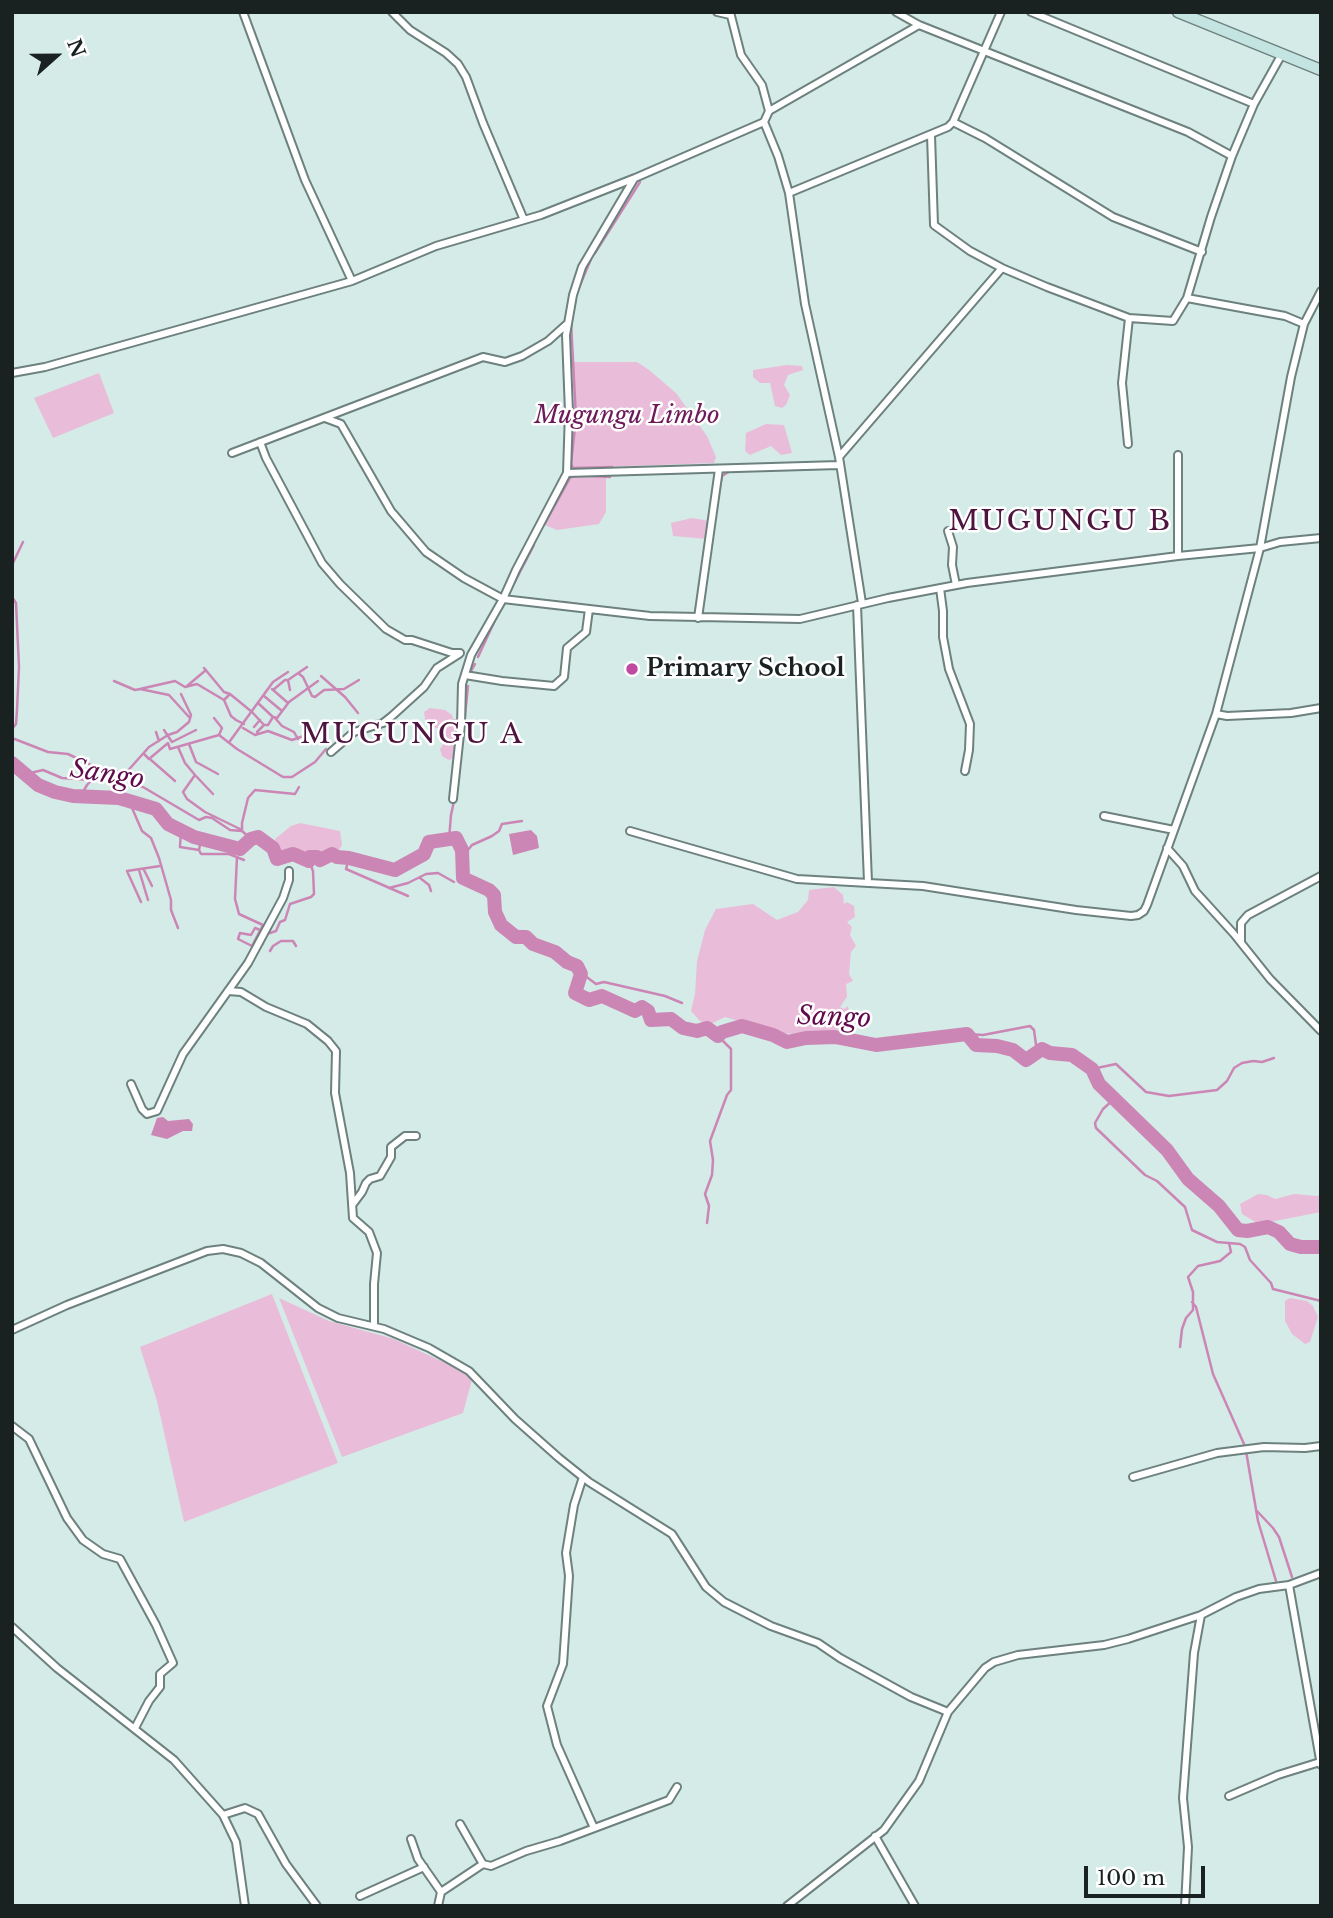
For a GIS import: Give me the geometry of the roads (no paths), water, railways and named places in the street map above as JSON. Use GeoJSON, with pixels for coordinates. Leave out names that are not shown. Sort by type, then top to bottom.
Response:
{"type":"FeatureCollection","features":[{"type":"Feature","properties":{"kind":"main road"},"geometry":{"type":"LineString","coordinates":[[1178,12],[1321,70]]}},
{"type":"Feature","properties":{"kind":"street"},"geometry":{"type":"LineString","coordinates":[[243,12],[305,180],[352,281]]}},
{"type":"Feature","properties":{"kind":"street"},"geometry":{"type":"LineString","coordinates":[[392,12],[410,30],[458,64],[466,77],[524,220]]}},
{"type":"Feature","properties":{"kind":"street"},"geometry":{"type":"LineString","coordinates":[[718,12],[730,13],[741,55],[762,85],[769,111]]}},
{"type":"Feature","properties":{"kind":"street"},"geometry":{"type":"LineString","coordinates":[[896,12],[919,25],[1188,132],[1232,156]]}},
{"type":"Feature","properties":{"kind":"street"},"geometry":{"type":"LineString","coordinates":[[789,193],[948,127],[953,122],[1001,12]]}},
{"type":"Feature","properties":{"kind":"street"},"geometry":{"type":"LineString","coordinates":[[1031,12],[1254,104]]}},
{"type":"Feature","properties":{"kind":"street"},"geometry":{"type":"LineString","coordinates":[[12,373],[45,367],[352,281],[436,246],[524,220],[635,178],[764,122],[769,111],[919,25]]}},
{"type":"Feature","properties":{"kind":"street"},"geometry":{"type":"LineString","coordinates":[[932,135],[934,225],[970,251],[1002,268],[1129,317],[1173,321],[1187,298],[1232,156],[1254,104],[1282,54]]}},
{"type":"Feature","properties":{"kind":"street"},"geometry":{"type":"LineString","coordinates":[[764,122],[789,193],[805,304],[839,461],[859,604],[868,882]]}},
{"type":"Feature","properties":{"kind":"street"},"geometry":{"type":"LineString","coordinates":[[953,122],[985,138],[1113,217],[1202,252]]}},
{"type":"Feature","properties":{"kind":"street"},"geometry":{"type":"LineString","coordinates":[[453,799],[461,725],[462,684],[471,654],[503,599],[567,473],[567,324],[573,295],[582,267],[635,178]]}},
{"type":"Feature","properties":{"kind":"street"},"geometry":{"type":"LineString","coordinates":[[567,473],[719,469],[839,461],[1002,268]]}},
{"type":"Feature","properties":{"kind":"street"},"geometry":{"type":"LineString","coordinates":[[630,831],[797,880],[923,886],[1131,916],[1144,911],[1216,714],[1260,548],[1291,377],[1304,324],[1321,291]]}},
{"type":"Feature","properties":{"kind":"street"},"geometry":{"type":"LineString","coordinates":[[1187,298],[1285,316],[1304,324]]}},
{"type":"Feature","properties":{"kind":"street"},"geometry":{"type":"LineString","coordinates":[[1128,444],[1122,383],[1129,317]]}},
{"type":"Feature","properties":{"kind":"street"},"geometry":{"type":"LineString","coordinates":[[232,453],[483,357],[505,362],[522,356],[548,341],[567,324]]}},
{"type":"Feature","properties":{"kind":"street"},"geometry":{"type":"LineString","coordinates":[[348,410],[342,415],[341,424],[391,511],[426,552],[464,578],[503,599],[650,616],[800,619],[956,585],[1260,548],[1280,542],[1321,538]]}},
{"type":"Feature","properties":{"kind":"street"},"geometry":{"type":"LineString","coordinates":[[325,418],[341,424]]}},
{"type":"Feature","properties":{"kind":"street"},"geometry":{"type":"LineString","coordinates":[[260,442],[322,563],[340,584],[386,629],[405,640],[452,653],[471,654]]}},
{"type":"Feature","properties":{"kind":"street"},"geometry":{"type":"LineString","coordinates":[[1178,455],[1178,556]]}},
{"type":"Feature","properties":{"kind":"street"},"geometry":{"type":"LineString","coordinates":[[698,618],[719,469]]}},
{"type":"Feature","properties":{"kind":"street"},"geometry":{"type":"LineString","coordinates":[[948,531],[953,547],[951,565],[956,585]]}},
{"type":"Feature","properties":{"kind":"street"},"geometry":{"type":"LineString","coordinates":[[940,588],[943,637],[949,669],[970,724],[970,750],[965,771]]}},
{"type":"Feature","properties":{"kind":"street"},"geometry":{"type":"LineString","coordinates":[[465,675],[554,686],[564,677],[567,648],[586,632],[589,608]]}},
{"type":"Feature","properties":{"kind":"street"},"geometry":{"type":"LineString","coordinates":[[331,752],[354,732],[383,723],[425,687],[437,668],[460,653]]}},
{"type":"Feature","properties":{"kind":"street"},"geometry":{"type":"LineString","coordinates":[[1216,714],[1227,716],[1291,713],[1321,708]]}},
{"type":"Feature","properties":{"kind":"street"},"geometry":{"type":"LineString","coordinates":[[1104,816],[1174,830]]}},
{"type":"Feature","properties":{"kind":"street"},"geometry":{"type":"LineString","coordinates":[[1167,848],[1182,866],[1195,891],[1270,979],[1321,1031]]}},
{"type":"Feature","properties":{"kind":"street"},"geometry":{"type":"LineString","coordinates":[[131,1084],[142,1109],[147,1114],[157,1111],[183,1054],[248,963],[283,898],[289,871]]}},
{"type":"Feature","properties":{"kind":"street"},"geometry":{"type":"LineString","coordinates":[[1241,942],[1241,923],[1248,915],[1321,876]]}},
{"type":"Feature","properties":{"kind":"street"},"geometry":{"type":"LineString","coordinates":[[236,980],[241,992]]}},
{"type":"Feature","properties":{"kind":"street"},"geometry":{"type":"LineString","coordinates":[[228,991],[241,992],[266,1007],[307,1024],[336,1051],[335,1093],[350,1173],[353,1218],[369,1232],[377,1253],[374,1326]]}},
{"type":"Feature","properties":{"kind":"street"},"geometry":{"type":"LineString","coordinates":[[352,1206],[370,1179],[380,1176],[391,1157],[391,1147],[405,1136],[416,1136]]}},
{"type":"Feature","properties":{"kind":"street"},"geometry":{"type":"LineString","coordinates":[[12,1330],[67,1305],[207,1251],[223,1249],[241,1253],[261,1263],[318,1308],[338,1318],[374,1326],[429,1348],[469,1371],[514,1419],[559,1458],[589,1482],[672,1534],[706,1587],[724,1602],[771,1626],[818,1643],[911,1698],[948,1712]]}},
{"type":"Feature","properties":{"kind":"street"},"geometry":{"type":"LineString","coordinates":[[12,1426],[29,1438],[67,1518],[83,1540],[103,1554],[120,1559],[156,1625],[173,1663],[160,1674],[160,1687],[149,1701],[135,1728]]}},
{"type":"Feature","properties":{"kind":"street"},"geometry":{"type":"LineString","coordinates":[[1133,1478],[1217,1453],[1265,1447],[1321,1446]]}},
{"type":"Feature","properties":{"kind":"street"},"geometry":{"type":"LineString","coordinates":[[582,1480],[573,1505],[566,1553],[569,1576],[563,1664],[547,1706],[557,1745],[594,1828]]}},
{"type":"Feature","properties":{"kind":"street"},"geometry":{"type":"LineString","coordinates":[[787,1906],[884,1830],[919,1781],[948,1712],[985,1668],[994,1662],[1018,1655],[1104,1645],[1201,1615],[1236,1597],[1259,1589],[1290,1585],[1321,1573]]}},
{"type":"Feature","properties":{"kind":"street"},"geometry":{"type":"LineString","coordinates":[[1229,1796],[1279,1775],[1320,1764],[1290,1585]]}},
{"type":"Feature","properties":{"kind":"street"},"geometry":{"type":"LineString","coordinates":[[1185,1906],[1188,1847],[1183,1798],[1194,1653],[1201,1615]]}},
{"type":"Feature","properties":{"kind":"street"},"geometry":{"type":"LineString","coordinates":[[12,1627],[57,1668],[174,1760],[223,1815],[236,1842],[245,1906]]}},
{"type":"Feature","properties":{"kind":"street"},"geometry":{"type":"LineString","coordinates":[[460,1824],[483,1864],[491,1866],[669,1800],[677,1787]]}},
{"type":"Feature","properties":{"kind":"street"},"geometry":{"type":"LineString","coordinates":[[223,1815],[244,1808],[258,1814],[286,1864],[317,1906]]}},
{"type":"Feature","properties":{"kind":"street"},"geometry":{"type":"LineString","coordinates":[[875,1836],[915,1906]]}},
{"type":"Feature","properties":{"kind":"street"},"geometry":{"type":"LineString","coordinates":[[411,1839],[418,1859],[441,1892]]}},
{"type":"Feature","properties":{"kind":"street"},"geometry":{"type":"LineString","coordinates":[[438,1906],[441,1892],[483,1864]]}},
{"type":"Feature","properties":{"kind":"street"},"geometry":{"type":"LineString","coordinates":[[360,1896],[424,1867]]}},
{"type":"Feature","properties":{"kind":"waterway"},"geometry":{"type":"LineString","coordinates":[[595,253],[640,182]]}},
{"type":"Feature","properties":{"kind":"waterway"},"geometry":{"type":"LineString","coordinates":[[578,290],[591,259]]}},
{"type":"Feature","properties":{"kind":"waterway"},"geometry":{"type":"LineString","coordinates":[[571,322],[576,418],[571,464],[573,468],[612,467]]}},
{"type":"Feature","properties":{"kind":"waterway"},"geometry":{"type":"LineString","coordinates":[[718,496],[722,476],[736,471]]}},
{"type":"Feature","properties":{"kind":"waterway"},"geometry":{"type":"LineString","coordinates":[[544,525],[574,475],[610,477]]}},
{"type":"Feature","properties":{"kind":"waterway"},"geometry":{"type":"LineString","coordinates":[[12,565],[23,542]]}},
{"type":"Feature","properties":{"kind":"waterway"},"geometry":{"type":"LineString","coordinates":[[534,545],[508,595],[558,602]]}},
{"type":"Feature","properties":{"kind":"waterway"},"geometry":{"type":"LineString","coordinates":[[12,597],[16,603],[19,667],[16,724],[12,729]]}},
{"type":"Feature","properties":{"kind":"waterway"},"geometry":{"type":"LineString","coordinates":[[563,602],[602,608]]}},
{"type":"Feature","properties":{"kind":"waterway"},"geometry":{"type":"LineString","coordinates":[[631,611],[645,612]]}},
{"type":"Feature","properties":{"kind":"waterway"},"geometry":{"type":"LineString","coordinates":[[478,657],[497,616]]}},
{"type":"Feature","properties":{"kind":"waterway"},"geometry":{"type":"LineString","coordinates":[[470,673],[475,664]]}},
{"type":"Feature","properties":{"kind":"waterway"},"geometry":{"type":"LineString","coordinates":[[273,690],[307,667]]}},
{"type":"Feature","properties":{"kind":"waterway"},"geometry":{"type":"LineString","coordinates":[[204,668],[224,692],[230,694],[224,700]]}},
{"type":"Feature","properties":{"kind":"waterway"},"geometry":{"type":"LineString","coordinates":[[187,686],[206,670]]}},
{"type":"Feature","properties":{"kind":"waterway"},"geometry":{"type":"LineString","coordinates":[[230,741],[273,682],[288,672]]}},
{"type":"Feature","properties":{"kind":"waterway"},"geometry":{"type":"LineString","coordinates":[[298,673],[315,697],[324,690],[344,689],[359,680]]}},
{"type":"Feature","properties":{"kind":"waterway"},"geometry":{"type":"LineString","coordinates":[[321,676],[345,697],[358,713]]}},
{"type":"Feature","properties":{"kind":"waterway"},"geometry":{"type":"LineString","coordinates":[[288,680],[290,690]]}},
{"type":"Feature","properties":{"kind":"waterway"},"geometry":{"type":"LineString","coordinates":[[114,681],[135,690],[169,695],[189,717]]}},
{"type":"Feature","properties":{"kind":"waterway"},"geometry":{"type":"LineString","coordinates":[[140,689],[175,681],[185,687],[197,684],[224,700],[231,716],[244,724]]}},
{"type":"Feature","properties":{"kind":"waterway"},"geometry":{"type":"LineString","coordinates":[[273,717],[277,718],[289,702],[318,681]]}},
{"type":"Feature","properties":{"kind":"waterway"},"geometry":{"type":"LineString","coordinates":[[464,725],[468,686]]}},
{"type":"Feature","properties":{"kind":"waterway"},"geometry":{"type":"LineString","coordinates":[[272,689],[288,703]]}},
{"type":"Feature","properties":{"kind":"waterway"},"geometry":{"type":"LineString","coordinates":[[124,775],[149,747],[177,732],[189,722],[191,715],[181,694]]}},
{"type":"Feature","properties":{"kind":"waterway"},"geometry":{"type":"LineString","coordinates":[[230,694],[264,725]]}},
{"type":"Feature","properties":{"kind":"waterway"},"geometry":{"type":"LineString","coordinates":[[264,696],[282,711]]}},
{"type":"Feature","properties":{"kind":"waterway"},"geometry":{"type":"LineString","coordinates":[[257,732],[264,725],[268,725],[273,717],[259,704]]}},
{"type":"Feature","properties":{"kind":"waterway"},"geometry":{"type":"LineString","coordinates":[[214,718],[222,728],[219,735]]}},
{"type":"Feature","properties":{"kind":"waterway"},"geometry":{"type":"LineString","coordinates":[[275,718],[282,726],[294,732],[298,739]]}},
{"type":"Feature","properties":{"kind":"waterway"},"geometry":{"type":"LineString","coordinates":[[254,727],[260,720]]}},
{"type":"Feature","properties":{"kind":"waterway"},"geometry":{"type":"LineString","coordinates":[[243,728],[255,735],[268,731],[292,740],[315,732]]}},
{"type":"Feature","properties":{"kind":"waterway"},"geometry":{"type":"LineString","coordinates":[[164,730],[172,742],[196,730]]}},
{"type":"Feature","properties":{"kind":"waterway"},"geometry":{"type":"LineString","coordinates":[[156,732],[159,741]]}},
{"type":"Feature","properties":{"kind":"waterway"},"geometry":{"type":"LineString","coordinates":[[144,754],[149,759],[168,743],[170,749],[219,735],[283,777],[292,777],[315,762],[326,749]]}},
{"type":"Feature","properties":{"kind":"waterway"},"geometry":{"type":"LineString","coordinates":[[12,738],[48,752],[68,754],[95,767],[97,774]]}},
{"type":"Feature","properties":{"kind":"waterway"},"geometry":{"type":"LineString","coordinates":[[189,744],[196,762],[218,774]]}},
{"type":"Feature","properties":{"kind":"waterway"},"geometry":{"type":"LineString","coordinates":[[178,747],[185,763],[195,775],[183,792],[187,799],[205,812],[240,829]]}},
{"type":"Feature","properties":{"kind":"waterway"},"geometry":{"type":"LineString","coordinates":[[151,760],[175,781]]}},
{"type":"Feature","properties":{"kind":"waterway","name":"Sango"},"geometry":{"type":"LineString","coordinates":[[12,763],[38,785],[55,792],[73,796],[119,798],[156,809],[168,824],[194,837],[240,849],[251,839],[258,837],[273,848],[277,859],[293,854],[309,861],[310,857],[320,860],[332,854],[395,870],[424,854],[429,842],[456,838],[462,850],[463,878],[494,895],[495,912],[501,925],[516,937],[526,937],[533,944],[555,952],[577,966],[581,974],[575,993],[589,1000],[602,996],[635,1011],[642,1007],[648,1011],[651,1020],[671,1019],[683,1028],[697,1031],[707,1028],[718,1036],[722,1032],[742,1026],[787,1042],[835,1037],[876,1045],[967,1034],[976,1045],[1013,1050],[1026,1060],[1042,1049],[1050,1053],[1072,1055],[1092,1069],[1099,1084],[1167,1150],[1188,1179],[1219,1206],[1238,1230],[1268,1227],[1279,1232],[1290,1244],[1321,1247]]}},
{"type":"Feature","properties":{"kind":"waterway"},"geometry":{"type":"LineString","coordinates":[[26,774],[43,770],[62,778],[91,780]]}},
{"type":"Feature","properties":{"kind":"waterway"},"geometry":{"type":"LineString","coordinates":[[80,797],[97,774],[121,771],[132,784],[143,787],[199,820],[212,818],[230,830],[242,831],[251,839]]}},
{"type":"Feature","properties":{"kind":"waterway"},"geometry":{"type":"LineString","coordinates":[[195,775],[213,794]]}},
{"type":"Feature","properties":{"kind":"waterway"},"geometry":{"type":"LineString","coordinates":[[242,831],[248,798],[255,790],[295,794],[299,787]]}},
{"type":"Feature","properties":{"kind":"waterway"},"geometry":{"type":"LineString","coordinates":[[129,801],[142,831],[151,838],[159,858],[178,928]]}},
{"type":"Feature","properties":{"kind":"waterway"},"geometry":{"type":"LineString","coordinates":[[449,839],[454,801]]}},
{"type":"Feature","properties":{"kind":"waterway"},"geometry":{"type":"LineString","coordinates":[[463,865],[472,845],[492,836],[499,831],[502,824],[522,821]]}},
{"type":"Feature","properties":{"kind":"waterway"},"geometry":{"type":"LineString","coordinates":[[181,830],[180,847],[199,850]]}},
{"type":"Feature","properties":{"kind":"waterway"},"geometry":{"type":"LineString","coordinates":[[201,839],[201,854],[229,854],[244,860]]}},
{"type":"Feature","properties":{"kind":"waterway"},"geometry":{"type":"LineString","coordinates":[[237,857],[235,899],[239,914],[263,925],[252,946],[238,939],[240,933],[251,935],[255,928],[260,930]]}},
{"type":"Feature","properties":{"kind":"waterway"},"geometry":{"type":"LineString","coordinates":[[349,858],[346,869],[408,896]]}},
{"type":"Feature","properties":{"kind":"waterway"},"geometry":{"type":"LineString","coordinates":[[262,945],[267,934],[276,931],[280,922],[285,920],[290,904],[314,894],[313,871],[309,861]]}},
{"type":"Feature","properties":{"kind":"waterway"},"geometry":{"type":"LineString","coordinates":[[141,902],[127,871],[160,866]]}},
{"type":"Feature","properties":{"kind":"waterway"},"geometry":{"type":"LineString","coordinates":[[139,870],[148,900]]}},
{"type":"Feature","properties":{"kind":"waterway"},"geometry":{"type":"LineString","coordinates":[[144,870],[152,886]]}},
{"type":"Feature","properties":{"kind":"waterway"},"geometry":{"type":"LineString","coordinates":[[389,888],[426,874],[438,873],[454,882]]}},
{"type":"Feature","properties":{"kind":"waterway"},"geometry":{"type":"LineString","coordinates":[[420,878],[429,885],[431,891]]}},
{"type":"Feature","properties":{"kind":"waterway"},"geometry":{"type":"LineString","coordinates":[[270,951],[281,941],[293,941],[296,946]]}},
{"type":"Feature","properties":{"kind":"waterway"},"geometry":{"type":"LineString","coordinates":[[580,972],[596,984],[604,982],[665,996],[682,1003]]}},
{"type":"Feature","properties":{"kind":"waterway"},"geometry":{"type":"LineString","coordinates":[[967,1034],[983,1035],[1030,1026],[1034,1030],[1037,1052]]}},
{"type":"Feature","properties":{"kind":"waterway"},"geometry":{"type":"LineString","coordinates":[[707,1223],[709,1206],[705,1194],[712,1175],[713,1160],[710,1141],[731,1090],[731,1049],[718,1036]]}},
{"type":"Feature","properties":{"kind":"waterway"},"geometry":{"type":"LineString","coordinates":[[1092,1069],[1116,1064],[1146,1092],[1169,1096],[1217,1090],[1227,1081],[1234,1068],[1242,1063],[1274,1058]]}},
{"type":"Feature","properties":{"kind":"waterway"},"geometry":{"type":"LineString","coordinates":[[1114,1099],[1103,1109],[1095,1123],[1096,1128],[1145,1175],[1157,1181],[1185,1207],[1192,1230],[1217,1242],[1245,1247],[1250,1260],[1271,1283],[1273,1289],[1321,1301]]}},
{"type":"Feature","properties":{"kind":"waterway"},"geometry":{"type":"LineString","coordinates":[[1180,1347],[1182,1329],[1193,1310],[1193,1292],[1188,1277],[1198,1266],[1220,1261],[1231,1252],[1229,1243]]}},
{"type":"Feature","properties":{"kind":"waterway"},"geometry":{"type":"LineString","coordinates":[[1192,1302],[1196,1307],[1213,1374],[1244,1444]]}},
{"type":"Feature","properties":{"kind":"waterway"},"geometry":{"type":"LineString","coordinates":[[1246,1451],[1258,1521],[1276,1581]]}},
{"type":"Feature","properties":{"kind":"waterway"},"geometry":{"type":"LineString","coordinates":[[1256,1510],[1279,1537],[1292,1577]]}},
{"type":"Feature","properties":{"kind":"place","name":"Primary School"},"geometry":{"type":"Point","coordinates":[632,669]}},
{"type":"Feature","properties":{"kind":"district","name":"MUGUNGU B"},"geometry":{"type":"Point","coordinates":[1060,522]}},
{"type":"Feature","properties":{"kind":"district","name":"MUGUNGU A"},"geometry":{"type":"Point","coordinates":[412,735]}},
{"type":"Feature","properties":{"kind":"park label","name":"Mugungu Limbo"},"geometry":{"type":"Point","coordinates":[627,416]}}]}
